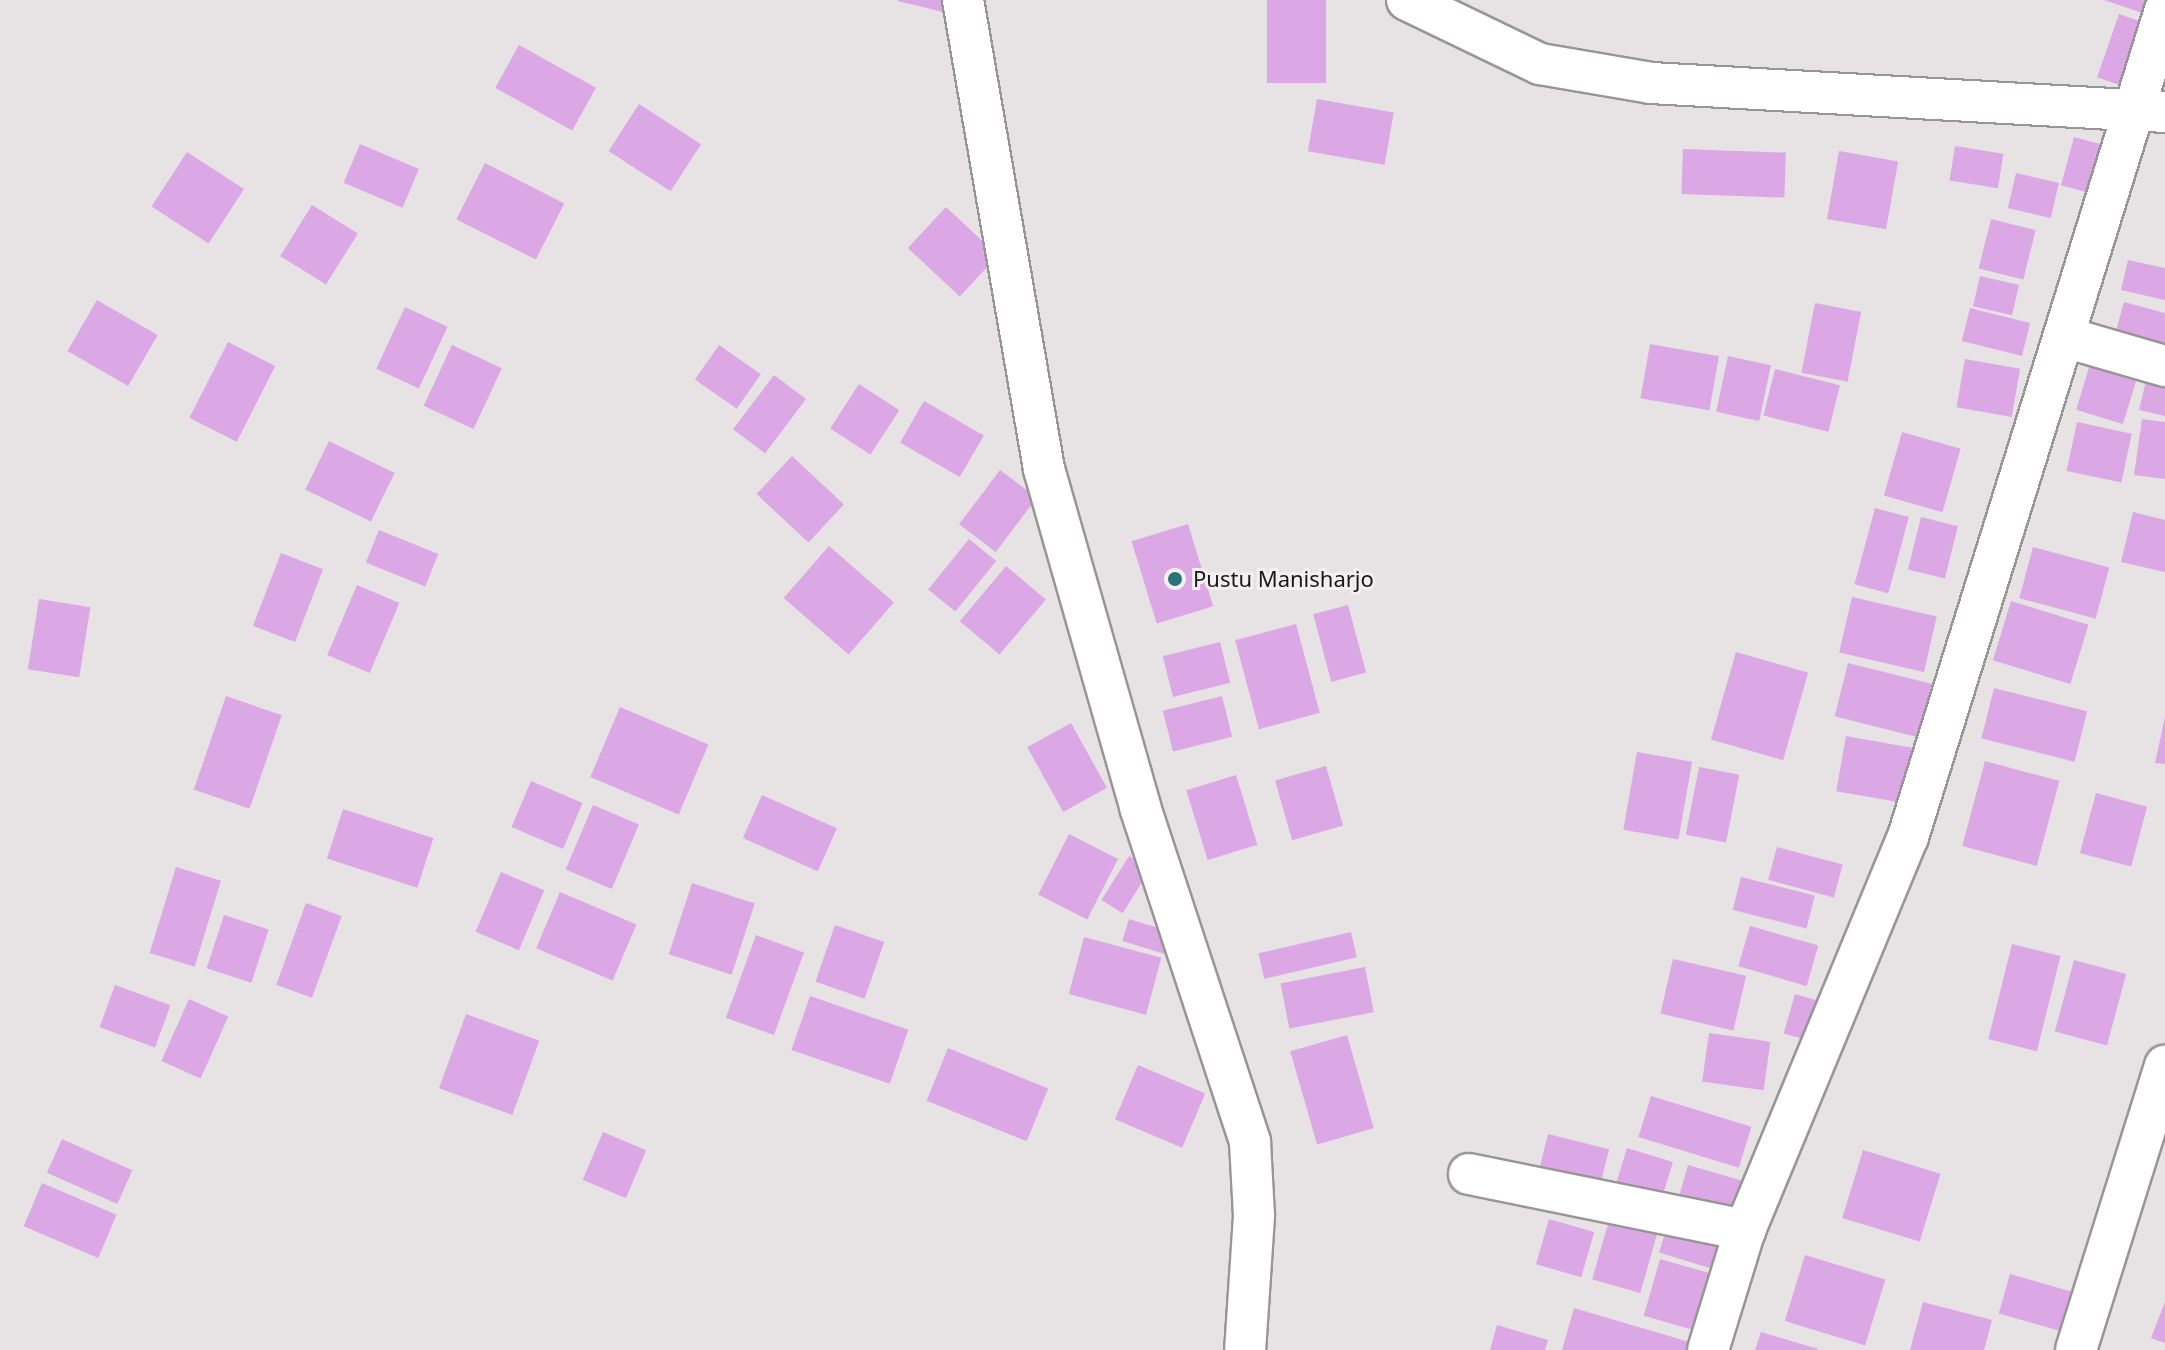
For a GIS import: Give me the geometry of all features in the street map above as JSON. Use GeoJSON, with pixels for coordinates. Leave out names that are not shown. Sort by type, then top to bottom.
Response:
{"type":"FeatureCollection","features":[{"type":"Feature","properties":{"kind":"street"},"geometry":{"type":"LineString","coordinates":[[963,0],[1044,469],[1140,807],[1250,1142],[1254,1216],[1245,1350]]}},
{"type":"Feature","properties":{"kind":"street"},"geometry":{"type":"LineString","coordinates":[[1407,0],[1540,64],[1651,83],[2148,108]]}},
{"type":"Feature","properties":{"kind":"street"},"geometry":{"type":"LineString","coordinates":[[1708,1350],[1745,1230],[1908,837],[2065,337],[2148,108],[2165,10]]}},
{"type":"Feature","properties":{"kind":"street"},"geometry":{"type":"LineString","coordinates":[[2065,337],[2165,366]]}},
{"type":"Feature","properties":{"kind":"street"},"geometry":{"type":"LineString","coordinates":[[2076,1350],[2165,1066]]}},
{"type":"Feature","properties":{"kind":"street"},"geometry":{"type":"LineString","coordinates":[[1469,1174],[1745,1230]]}},
{"type":"Feature","properties":{"kind":"building"},"geometry":{"type":"Polygon","coordinates":[[[950,0],[951,14],[898,1],[950,0]]]}},
{"type":"Feature","properties":{"kind":"building"},"geometry":{"type":"Polygon","coordinates":[[[1267,0],[1326,0],[1326,83],[1267,83],[1267,0]]]}},
{"type":"Feature","properties":{"kind":"building"},"geometry":{"type":"Polygon","coordinates":[[[2104,0],[2157,0],[2151,16],[2104,0]]]}},
{"type":"Feature","properties":{"kind":"building"},"geometry":{"type":"Polygon","coordinates":[[[2119,14],[2151,25],[2129,88],[2097,77],[2119,14]]]}},
{"type":"Feature","properties":{"kind":"building"},"geometry":{"type":"Polygon","coordinates":[[[519,45],[596,88],[572,131],[495,88],[519,45]]]}},
{"type":"Feature","properties":{"kind":"building"},"geometry":{"type":"Polygon","coordinates":[[[1317,99],[1394,113],[1385,165],[1308,151],[1317,99]]]}},
{"type":"Feature","properties":{"kind":"building"},"geometry":{"type":"Polygon","coordinates":[[[639,104],[701,144],[671,191],[609,151],[639,104]]]}},
{"type":"Feature","properties":{"kind":"building"},"geometry":{"type":"Polygon","coordinates":[[[2074,137],[2111,147],[2098,195],[2061,185],[2074,137]]]}},
{"type":"Feature","properties":{"kind":"building"},"geometry":{"type":"Polygon","coordinates":[[[360,144],[419,169],[403,208],[344,183],[360,144]]]}},
{"type":"Feature","properties":{"kind":"building"},"geometry":{"type":"Polygon","coordinates":[[[1955,146],[2003,154],[1998,188],[1950,181],[1955,146]]]}},
{"type":"Feature","properties":{"kind":"building"},"geometry":{"type":"Polygon","coordinates":[[[1683,149],[1786,153],[1784,198],[1681,194],[1683,149]]]}},
{"type":"Feature","properties":{"kind":"building"},"geometry":{"type":"Polygon","coordinates":[[[1839,151],[1898,161],[1886,229],[1827,219],[1839,151]]]}},
{"type":"Feature","properties":{"kind":"building"},"geometry":{"type":"Polygon","coordinates":[[[187,152],[244,189],[209,244],[152,207],[187,152]]]}},
{"type":"Feature","properties":{"kind":"building"},"geometry":{"type":"Polygon","coordinates":[[[485,163],[564,203],[536,260],[456,219],[485,163]]]}},
{"type":"Feature","properties":{"kind":"building"},"geometry":{"type":"Polygon","coordinates":[[[2016,173],[2059,183],[2051,218],[2008,208],[2016,173]]]}},
{"type":"Feature","properties":{"kind":"building"},"geometry":{"type":"Polygon","coordinates":[[[312,205],[358,234],[326,284],[280,256],[312,205]]]}},
{"type":"Feature","properties":{"kind":"building"},"geometry":{"type":"Polygon","coordinates":[[[946,207],[998,255],[960,296],[908,248],[946,207]]]}},
{"type":"Feature","properties":{"kind":"building"},"geometry":{"type":"Polygon","coordinates":[[[1991,219],[2036,230],[2023,280],[1979,268],[1991,219]]]}},
{"type":"Feature","properties":{"kind":"building"},"geometry":{"type":"Polygon","coordinates":[[[2128,260],[2165,268],[2165,300],[2121,290],[2128,260]]]}},
{"type":"Feature","properties":{"kind":"building"},"geometry":{"type":"Polygon","coordinates":[[[1980,276],[2019,285],[2012,315],[1973,306],[1980,276]]]}},
{"type":"Feature","properties":{"kind":"building"},"geometry":{"type":"Polygon","coordinates":[[[97,300],[158,335],[128,386],[68,351],[97,300]]]}},
{"type":"Feature","properties":{"kind":"building"},"geometry":{"type":"Polygon","coordinates":[[[2124,302],[2165,313],[2165,352],[2114,338],[2124,302]]]}},
{"type":"Feature","properties":{"kind":"building"},"geometry":{"type":"Polygon","coordinates":[[[1815,303],[1861,312],[1848,382],[1801,373],[1815,303]]]}},
{"type":"Feature","properties":{"kind":"building"},"geometry":{"type":"Polygon","coordinates":[[[405,307],[448,327],[419,388],[376,369],[405,307]]]}},
{"type":"Feature","properties":{"kind":"building"},"geometry":{"type":"Polygon","coordinates":[[[1970,308],[2030,323],[2022,356],[1962,341],[1970,308]]]}},
{"type":"Feature","properties":{"kind":"building"},"geometry":{"type":"Polygon","coordinates":[[[228,342],[275,366],[237,442],[189,418],[228,342]]]}},
{"type":"Feature","properties":{"kind":"building"},"geometry":{"type":"Polygon","coordinates":[[[1650,344],[1719,356],[1709,410],[1640,398],[1650,344]]]}},
{"type":"Feature","properties":{"kind":"building"},"geometry":{"type":"Polygon","coordinates":[[[452,345],[502,368],[474,429],[424,406],[452,345]]]}},
{"type":"Feature","properties":{"kind":"building"},"geometry":{"type":"Polygon","coordinates":[[[719,345],[761,374],[737,409],[695,379],[719,345]]]}},
{"type":"Feature","properties":{"kind":"building"},"geometry":{"type":"Polygon","coordinates":[[[1728,356],[1771,365],[1759,421],[1716,412],[1728,356]]]}},
{"type":"Feature","properties":{"kind":"building"},"geometry":{"type":"Polygon","coordinates":[[[1965,359],[2020,369],[2012,417],[1956,407],[1965,359]]]}},
{"type":"Feature","properties":{"kind":"building"},"geometry":{"type":"Polygon","coordinates":[[[2091,361],[2138,375],[2123,424],[2076,410],[2091,361]]]}},
{"type":"Feature","properties":{"kind":"building"},"geometry":{"type":"Polygon","coordinates":[[[1775,369],[1840,385],[1828,432],[1763,416],[1775,369]]]}},
{"type":"Feature","properties":{"kind":"building"},"geometry":{"type":"Polygon","coordinates":[[[2148,372],[2165,376],[2165,416],[2139,410],[2148,372]]]}},
{"type":"Feature","properties":{"kind":"building"},"geometry":{"type":"Polygon","coordinates":[[[774,375],[806,399],[765,453],[733,429],[774,375]]]}},
{"type":"Feature","properties":{"kind":"building"},"geometry":{"type":"Polygon","coordinates":[[[859,384],[899,410],[870,455],[830,428],[859,384]]]}},
{"type":"Feature","properties":{"kind":"building"},"geometry":{"type":"Polygon","coordinates":[[[924,401],[984,436],[960,477],[900,443],[924,401]]]}},
{"type":"Feature","properties":{"kind":"building"},"geometry":{"type":"Polygon","coordinates":[[[2142,419],[2165,422],[2165,479],[2134,475],[2142,419]]]}},
{"type":"Feature","properties":{"kind":"building"},"geometry":{"type":"Polygon","coordinates":[[[2077,422],[2132,434],[2121,483],[2067,471],[2077,422]]]}},
{"type":"Feature","properties":{"kind":"building"},"geometry":{"type":"Polygon","coordinates":[[[1902,432],[1961,449],[1942,512],[1884,495],[1902,432]]]}},
{"type":"Feature","properties":{"kind":"building"},"geometry":{"type":"Polygon","coordinates":[[[329,441],[395,473],[371,522],[305,490],[329,441]]]}},
{"type":"Feature","properties":{"kind":"building"},"geometry":{"type":"Polygon","coordinates":[[[792,456],[844,504],[808,542],[757,494],[792,456]]]}},
{"type":"Feature","properties":{"kind":"building"},"geometry":{"type":"Polygon","coordinates":[[[1000,470],[1037,498],[996,552],[959,524],[1000,470]]]}},
{"type":"Feature","properties":{"kind":"building"},"geometry":{"type":"Polygon","coordinates":[[[1875,508],[1909,517],[1888,593],[1855,584],[1875,508]]]}},
{"type":"Feature","properties":{"kind":"building"},"geometry":{"type":"Polygon","coordinates":[[[2133,512],[2165,520],[2165,572],[2121,562],[2133,512]]]}},
{"type":"Feature","properties":{"kind":"building"},"geometry":{"type":"Polygon","coordinates":[[[1921,517],[1958,526],[1945,579],[1908,569],[1921,517]]]}},
{"type":"Feature","properties":{"kind":"building","name":"Pustu Manisharjo"},"geometry":{"type":"Polygon","coordinates":[[[1188,524],[1213,606],[1157,623],[1132,541],[1188,524]]]}},
{"type":"Feature","properties":{"kind":"building"},"geometry":{"type":"Polygon","coordinates":[[[379,530],[438,554],[425,586],[366,562],[379,530]]]}},
{"type":"Feature","properties":{"kind":"building"},"geometry":{"type":"Polygon","coordinates":[[[969,539],[996,561],[955,612],[928,590],[969,539]]]}},
{"type":"Feature","properties":{"kind":"building"},"geometry":{"type":"Polygon","coordinates":[[[829,546],[894,602],[849,654],[784,598],[829,546]]]}},
{"type":"Feature","properties":{"kind":"building"},"geometry":{"type":"Polygon","coordinates":[[[2033,547],[2109,567],[2096,619],[2019,598],[2033,547]]]}},
{"type":"Feature","properties":{"kind":"building"},"geometry":{"type":"Polygon","coordinates":[[[281,553],[323,569],[295,642],[253,626],[281,553]]]}},
{"type":"Feature","properties":{"kind":"building"},"geometry":{"type":"Polygon","coordinates":[[[1006,566],[1046,599],[1000,655],[960,621],[1006,566]]]}},
{"type":"Feature","properties":{"kind":"building"},"geometry":{"type":"Polygon","coordinates":[[[357,585],[399,603],[370,673],[327,655],[357,585]]]}},
{"type":"Feature","properties":{"kind":"building"},"geometry":{"type":"Polygon","coordinates":[[[1852,597],[1937,617],[1924,672],[1839,653],[1852,597]]]}},
{"type":"Feature","properties":{"kind":"building"},"geometry":{"type":"Polygon","coordinates":[[[39,599],[90,607],[79,677],[28,669],[39,599]]]}},
{"type":"Feature","properties":{"kind":"building"},"geometry":{"type":"Polygon","coordinates":[[[2011,601],[2088,625],[2070,684],[1993,660],[2011,601]]]}},
{"type":"Feature","properties":{"kind":"building"},"geometry":{"type":"Polygon","coordinates":[[[1348,605],[1366,673],[1331,682],[1313,614],[1348,605]]]}},
{"type":"Feature","properties":{"kind":"building"},"geometry":{"type":"Polygon","coordinates":[[[1296,624],[1320,713],[1259,729],[1235,640],[1296,624]]]}},
{"type":"Feature","properties":{"kind":"building"},"geometry":{"type":"Polygon","coordinates":[[[1220,642],[1230,683],[1173,697],[1163,656],[1220,642]]]}},
{"type":"Feature","properties":{"kind":"building"},"geometry":{"type":"Polygon","coordinates":[[[1736,652],[1808,673],[1783,760],[1711,739],[1736,652]]]}},
{"type":"Feature","properties":{"kind":"building"},"geometry":{"type":"Polygon","coordinates":[[[1848,663],[1931,684],[1918,737],[1835,716],[1848,663]]]}},
{"type":"Feature","properties":{"kind":"building"},"geometry":{"type":"Polygon","coordinates":[[[1994,688],[2087,711],[2075,762],[1981,738],[1994,688]]]}},
{"type":"Feature","properties":{"kind":"building"},"geometry":{"type":"Polygon","coordinates":[[[226,696],[282,715],[250,809],[194,790],[226,696]]]}},
{"type":"Feature","properties":{"kind":"building"},"geometry":{"type":"Polygon","coordinates":[[[1222,696],[1232,737],[1173,752],[1163,711],[1222,696]]]}},
{"type":"Feature","properties":{"kind":"building"},"geometry":{"type":"Polygon","coordinates":[[[620,707],[708,745],[679,814],[590,777],[620,707]]]}},
{"type":"Feature","properties":{"kind":"building"},"geometry":{"type":"Polygon","coordinates":[[[2165,717],[2165,764],[2155,763],[2165,717]]]}},
{"type":"Feature","properties":{"kind":"building"},"geometry":{"type":"Polygon","coordinates":[[[1071,723],[1107,788],[1063,812],[1027,747],[1071,723]]]}},
{"type":"Feature","properties":{"kind":"building"},"geometry":{"type":"Polygon","coordinates":[[[1846,736],[1912,748],[1902,803],[1836,791],[1846,736]]]}},
{"type":"Feature","properties":{"kind":"building"},"geometry":{"type":"Polygon","coordinates":[[[1637,752],[1692,762],[1678,840],[1623,830],[1637,752]]]}},
{"type":"Feature","properties":{"kind":"building"},"geometry":{"type":"Polygon","coordinates":[[[1985,761],[2059,781],[2037,866],[1962,846],[1985,761]]]}},
{"type":"Feature","properties":{"kind":"building"},"geometry":{"type":"Polygon","coordinates":[[[1326,766],[1343,826],[1292,840],[1275,781],[1326,766]]]}},
{"type":"Feature","properties":{"kind":"building"},"geometry":{"type":"Polygon","coordinates":[[[1699,767],[1739,775],[1726,843],[1686,835],[1699,767]]]}},
{"type":"Feature","properties":{"kind":"building"},"geometry":{"type":"Polygon","coordinates":[[[1236,775],[1257,845],[1208,860],[1186,790],[1236,775]]]}},
{"type":"Feature","properties":{"kind":"building"},"geometry":{"type":"Polygon","coordinates":[[[531,781],[583,803],[563,849],[511,827],[531,781]]]}},
{"type":"Feature","properties":{"kind":"building"},"geometry":{"type":"Polygon","coordinates":[[[2096,793],[2147,807],[2131,867],[2080,853],[2096,793]]]}},
{"type":"Feature","properties":{"kind":"building"},"geometry":{"type":"Polygon","coordinates":[[[762,795],[837,828],[818,871],[743,838],[762,795]]]}},
{"type":"Feature","properties":{"kind":"building"},"geometry":{"type":"Polygon","coordinates":[[[593,805],[639,825],[612,889],[566,869],[593,805]]]}},
{"type":"Feature","properties":{"kind":"building"},"geometry":{"type":"Polygon","coordinates":[[[343,809],[433,838],[417,888],[327,858],[343,809]]]}},
{"type":"Feature","properties":{"kind":"building"},"geometry":{"type":"Polygon","coordinates":[[[1069,834],[1118,859],[1087,920],[1038,895],[1069,834]]]}},
{"type":"Feature","properties":{"kind":"building"},"geometry":{"type":"Polygon","coordinates":[[[1777,847],[1843,865],[1834,897],[1768,880],[1777,847]]]}},
{"type":"Feature","properties":{"kind":"building"},"geometry":{"type":"Polygon","coordinates":[[[1129,856],[1150,869],[1123,913],[1101,900],[1129,856]]]}},
{"type":"Feature","properties":{"kind":"building"},"geometry":{"type":"Polygon","coordinates":[[[176,867],[221,881],[195,967],[150,953],[176,867]]]}},
{"type":"Feature","properties":{"kind":"building"},"geometry":{"type":"Polygon","coordinates":[[[501,872],[544,890],[519,950],[476,932],[501,872]]]}},
{"type":"Feature","properties":{"kind":"building"},"geometry":{"type":"Polygon","coordinates":[[[1741,877],[1815,895],[1807,928],[1733,910],[1741,877]]]}},
{"type":"Feature","properties":{"kind":"building"},"geometry":{"type":"Polygon","coordinates":[[[692,883],[755,903],[732,975],[669,954],[692,883]]]}},
{"type":"Feature","properties":{"kind":"building"},"geometry":{"type":"Polygon","coordinates":[[[560,892],[636,924],[613,981],[536,948],[560,892]]]}},
{"type":"Feature","properties":{"kind":"building"},"geometry":{"type":"Polygon","coordinates":[[[306,903],[342,916],[312,998],[276,985],[306,903]]]}},
{"type":"Feature","properties":{"kind":"building"},"geometry":{"type":"Polygon","coordinates":[[[224,915],[269,930],[251,983],[207,968],[224,915]]]}},
{"type":"Feature","properties":{"kind":"building"},"geometry":{"type":"Polygon","coordinates":[[[1129,919],[1174,933],[1167,955],[1122,941],[1129,919]]]}},
{"type":"Feature","properties":{"kind":"building"},"geometry":{"type":"Polygon","coordinates":[[[835,925],[884,942],[865,999],[815,982],[835,925]]]}},
{"type":"Feature","properties":{"kind":"building"},"geometry":{"type":"Polygon","coordinates":[[[1750,926],[1818,946],[1807,986],[1738,966],[1750,926]]]}},
{"type":"Feature","properties":{"kind":"building"},"geometry":{"type":"Polygon","coordinates":[[[1351,932],[1357,957],[1264,979],[1258,953],[1351,932]]]}},
{"type":"Feature","properties":{"kind":"building"},"geometry":{"type":"Polygon","coordinates":[[[756,935],[804,952],[774,1035],[726,1018],[756,935]]]}},
{"type":"Feature","properties":{"kind":"building"},"geometry":{"type":"Polygon","coordinates":[[[1084,937],[1161,958],[1146,1015],[1069,994],[1084,937]]]}},
{"type":"Feature","properties":{"kind":"building"},"geometry":{"type":"Polygon","coordinates":[[[2012,944],[2061,956],[2037,1051],[1988,1039],[2012,944]]]}},
{"type":"Feature","properties":{"kind":"building"},"geometry":{"type":"Polygon","coordinates":[[[1673,959],[1746,976],[1733,1030],[1660,1014],[1673,959]]]}},
{"type":"Feature","properties":{"kind":"building"},"geometry":{"type":"Polygon","coordinates":[[[2074,960],[2126,974],[2107,1045],[2055,1031],[2074,960]]]}},
{"type":"Feature","properties":{"kind":"building"},"geometry":{"type":"Polygon","coordinates":[[[1365,967],[1374,1012],[1289,1029],[1281,983],[1365,967]]]}},
{"type":"Feature","properties":{"kind":"building"},"geometry":{"type":"Polygon","coordinates":[[[115,985],[170,1005],[155,1047],[100,1027],[115,985]]]}},
{"type":"Feature","properties":{"kind":"building"},"geometry":{"type":"Polygon","coordinates":[[[1795,994],[1830,1004],[1818,1043],[1784,1033],[1795,994]]]}},
{"type":"Feature","properties":{"kind":"building"},"geometry":{"type":"Polygon","coordinates":[[[810,996],[908,1030],[890,1084],[791,1050],[810,996]]]}},
{"type":"Feature","properties":{"kind":"building"},"geometry":{"type":"Polygon","coordinates":[[[189,999],[228,1016],[201,1079],[161,1061],[189,999]]]}},
{"type":"Feature","properties":{"kind":"building"},"geometry":{"type":"Polygon","coordinates":[[[466,1014],[539,1041],[512,1115],[439,1088],[466,1014]]]}},
{"type":"Feature","properties":{"kind":"building"},"geometry":{"type":"Polygon","coordinates":[[[1709,1033],[1770,1042],[1764,1090],[1702,1082],[1709,1033]]]}},
{"type":"Feature","properties":{"kind":"building"},"geometry":{"type":"Polygon","coordinates":[[[1347,1035],[1374,1128],[1317,1145],[1290,1051],[1347,1035]]]}},
{"type":"Feature","properties":{"kind":"building"},"geometry":{"type":"Polygon","coordinates":[[[948,1048],[1048,1088],[1027,1141],[927,1101],[948,1048]]]}},
{"type":"Feature","properties":{"kind":"building"},"geometry":{"type":"Polygon","coordinates":[[[1138,1065],[1205,1094],[1182,1148],[1115,1119],[1138,1065]]]}},
{"type":"Feature","properties":{"kind":"building"},"geometry":{"type":"Polygon","coordinates":[[[1651,1096],[1751,1127],[1739,1168],[1638,1137],[1651,1096]]]}},
{"type":"Feature","properties":{"kind":"building"},"geometry":{"type":"Polygon","coordinates":[[[603,1132],[646,1150],[626,1198],[583,1180],[603,1132]]]}},
{"type":"Feature","properties":{"kind":"building"},"geometry":{"type":"Polygon","coordinates":[[[1548,1134],[1609,1149],[1597,1197],[1536,1182],[1548,1134]]]}},
{"type":"Feature","properties":{"kind":"building"},"geometry":{"type":"Polygon","coordinates":[[[62,1139],[132,1170],[117,1204],[47,1173],[62,1139]]]}},
{"type":"Feature","properties":{"kind":"building"},"geometry":{"type":"Polygon","coordinates":[[[1627,1148],[1673,1162],[1661,1201],[1615,1187],[1627,1148]]]}},
{"type":"Feature","properties":{"kind":"building"},"geometry":{"type":"Polygon","coordinates":[[[1863,1150],[1940,1174],[1920,1242],[1842,1218],[1863,1150]]]}},
{"type":"Feature","properties":{"kind":"building"},"geometry":{"type":"Polygon","coordinates":[[[1688,1165],[1750,1183],[1738,1222],[1677,1204],[1688,1165]]]}},
{"type":"Feature","properties":{"kind":"building"},"geometry":{"type":"Polygon","coordinates":[[[42,1183],[117,1215],[98,1258],[24,1226],[42,1183]]]}},
{"type":"Feature","properties":{"kind":"building"},"geometry":{"type":"Polygon","coordinates":[[[1612,1210],[1660,1224],[1640,1293],[1592,1279],[1612,1210]]]}},
{"type":"Feature","properties":{"kind":"building"},"geometry":{"type":"Polygon","coordinates":[[[1549,1219],[1594,1232],[1581,1277],[1536,1264],[1549,1219]]]}},
{"type":"Feature","properties":{"kind":"building"},"geometry":{"type":"Polygon","coordinates":[[[1669,1220],[1732,1239],[1722,1272],[1659,1253],[1669,1220]]]}},
{"type":"Feature","properties":{"kind":"building"},"geometry":{"type":"Polygon","coordinates":[[[1805,1255],[1885,1280],[1865,1346],[1785,1321],[1805,1255]]]}},
{"type":"Feature","properties":{"kind":"building"},"geometry":{"type":"Polygon","coordinates":[[[1660,1259],[1719,1276],[1702,1333],[1644,1316],[1660,1259]]]}},
{"type":"Feature","properties":{"kind":"building"},"geometry":{"type":"Polygon","coordinates":[[[2010,1274],[2073,1292],[2062,1332],[1999,1313],[2010,1274]]]}},
{"type":"Feature","properties":{"kind":"building"},"geometry":{"type":"Polygon","coordinates":[[[1923,1302],[1992,1320],[1984,1350],[1910,1350],[1923,1302]]]}},
{"type":"Feature","properties":{"kind":"building"},"geometry":{"type":"Polygon","coordinates":[[[2165,1302],[2165,1343],[2151,1338],[2165,1302]]]}},
{"type":"Feature","properties":{"kind":"building"},"geometry":{"type":"Polygon","coordinates":[[[1574,1308],[1696,1344],[1694,1350],[1562,1350],[1574,1308]]]}},
{"type":"Feature","properties":{"kind":"building"},"geometry":{"type":"Polygon","coordinates":[[[1497,1325],[1548,1340],[1545,1350],[1490,1350],[1497,1325]]]}},
{"type":"Feature","properties":{"kind":"building"},"geometry":{"type":"Polygon","coordinates":[[[1761,1332],[1818,1349],[1818,1350],[1755,1350],[1761,1332]]]}},
{"type":"Feature","properties":{"kind":"place","name":"Pustu Manisharjo"},"geometry":{"type":"Point","coordinates":[1175,579]}}]}
